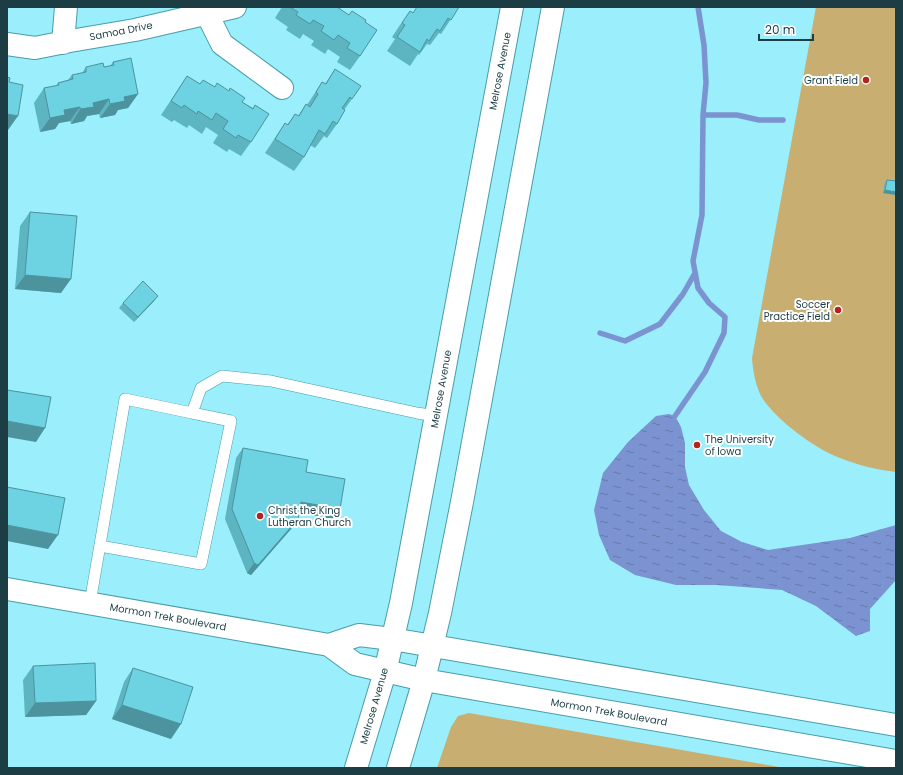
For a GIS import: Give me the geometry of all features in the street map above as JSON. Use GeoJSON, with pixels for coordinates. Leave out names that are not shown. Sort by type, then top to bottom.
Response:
{"type":"FeatureCollection","features":[{"type":"Feature","properties":{"kind":"main road"},"geometry":{"type":"LineString","coordinates":[[63,43],[66,7]]}},
{"type":"Feature","properties":{"kind":"main road","name":"Samoa Drive"},"geometry":{"type":"LineString","coordinates":[[7,44],[35,48],[135,30],[235,7]]}},
{"type":"Feature","properties":{"kind":"main road","name":"Melrose Avenue"},"geometry":{"type":"LineString","coordinates":[[356,768],[384,672],[401,603],[512,7]]}},
{"type":"Feature","properties":{"kind":"main road"},"geometry":{"type":"LineString","coordinates":[[398,768],[424,680],[463,494],[552,9]]}},
{"type":"Feature","properties":{"kind":"main road"},"geometry":{"type":"LineString","coordinates":[[207,14],[222,44],[282,88]]}},
{"type":"Feature","properties":{"kind":"main road","name":"Mormon Trek Boulevard"},"geometry":{"type":"LineString","coordinates":[[7,589],[329,645],[355,664],[384,672],[424,680],[896,761]]}},
{"type":"Feature","properties":{"kind":"main road","name":"Mormon Trek Boulevard"},"geometry":{"type":"LineString","coordinates":[[329,645],[359,635],[392,639],[896,725]]}},
{"type":"Feature","properties":{"kind":"lane"},"geometry":{"type":"LineString","coordinates":[[192,412],[201,388],[222,376],[271,380],[436,416]]}},
{"type":"Feature","properties":{"kind":"lane"},"geometry":{"type":"LineString","coordinates":[[90,603],[125,399],[231,421],[201,564],[100,546]]}},
{"type":"Feature","properties":{"kind":"shaded area"},"geometry":{"type":"Polygon","coordinates":[[[816,7],[896,7],[896,472],[868,467],[847,461],[807,440],[774,413],[766,403],[760,394],[754,372],[752,358],[816,7]]]}},
{"type":"Feature","properties":{"kind":"shaded area"},"geometry":{"type":"Polygon","coordinates":[[[469,713],[785,768],[437,768],[451,727],[458,716],[469,713]]]}},
{"type":"Feature","properties":{"kind":"water"},"geometry":{"type":"Polygon","coordinates":[[[669,414],[675,416],[681,427],[685,443],[685,467],[689,485],[704,510],[721,531],[742,542],[768,550],[850,538],[896,525],[896,580],[870,609],[870,631],[856,636],[816,606],[782,590],[717,585],[676,585],[635,575],[610,560],[599,535],[594,510],[603,473],[628,442],[656,416],[669,414]]]}},
{"type":"Feature","properties":{"kind":"building"},"geometry":{"type":"Polygon","coordinates":[[[290,7],[337,7],[349,15],[352,11],[366,20],[365,22],[377,30],[360,56],[347,48],[350,43],[338,35],[334,40],[321,31],[324,26],[313,20],[310,24],[296,15],[298,12],[290,7]]]}},
{"type":"Feature","properties":{"kind":"building"},"geometry":{"type":"Polygon","coordinates":[[[417,7],[459,7],[451,20],[448,18],[440,31],[437,29],[429,41],[427,39],[420,52],[397,37],[405,25],[402,23],[410,11],[413,13],[417,7]]]}},
{"type":"Feature","properties":{"kind":"building"},"geometry":{"type":"Polygon","coordinates":[[[131,58],[138,94],[124,97],[125,101],[110,104],[109,99],[93,103],[94,107],[80,109],[80,107],[64,110],[65,115],[50,118],[44,88],[59,85],[58,83],[73,79],[72,75],[86,72],[86,67],[103,63],[104,67],[114,65],[113,62],[131,58]]]}},
{"type":"Feature","properties":{"kind":"building"},"geometry":{"type":"Polygon","coordinates":[[[335,69],[361,86],[352,99],[350,97],[342,108],[345,110],[337,124],[333,121],[325,134],[319,130],[304,157],[275,139],[285,123],[288,125],[295,114],[299,116],[306,104],[310,107],[318,94],[316,92],[322,82],[326,84],[335,69]]]}},
{"type":"Feature","properties":{"kind":"building"},"geometry":{"type":"Polygon","coordinates":[[[187,76],[200,84],[203,80],[215,87],[217,83],[229,91],[230,88],[245,98],[242,102],[253,109],[255,105],[269,114],[251,142],[238,135],[236,138],[223,129],[228,121],[216,113],[212,120],[198,111],[197,114],[184,105],[182,108],[171,101],[187,76]]]}},
{"type":"Feature","properties":{"kind":"building"},"geometry":{"type":"Polygon","coordinates":[[[7,77],[10,78],[9,82],[23,85],[18,116],[7,114],[7,77]]]}},
{"type":"Feature","properties":{"kind":"building"},"geometry":{"type":"Polygon","coordinates":[[[887,180],[896,181],[896,192],[885,190],[887,180]]]}},
{"type":"Feature","properties":{"kind":"building"},"geometry":{"type":"Polygon","coordinates":[[[30,212],[77,216],[71,279],[25,275],[30,212]]]}},
{"type":"Feature","properties":{"kind":"building"},"geometry":{"type":"Polygon","coordinates":[[[143,281],[158,296],[138,317],[123,303],[143,281]]]}},
{"type":"Feature","properties":{"kind":"building"},"geometry":{"type":"Polygon","coordinates":[[[7,390],[51,397],[45,428],[7,421],[7,390]]]}},
{"type":"Feature","properties":{"kind":"building","name":"Christ the King Lutheran Church"},"geometry":{"type":"Polygon","coordinates":[[[243,448],[308,460],[306,472],[345,479],[340,509],[301,502],[298,519],[258,565],[254,563],[232,509],[243,448]]]}},
{"type":"Feature","properties":{"kind":"building"},"geometry":{"type":"Polygon","coordinates":[[[7,487],[65,498],[58,535],[7,525],[7,487]]]}},
{"type":"Feature","properties":{"kind":"building"},"geometry":{"type":"Polygon","coordinates":[[[95,663],[96,701],[35,703],[33,666],[95,663]]]}},
{"type":"Feature","properties":{"kind":"building"},"geometry":{"type":"Polygon","coordinates":[[[133,668],[193,687],[181,724],[122,705],[133,668]]]}},
{"type":"Feature","properties":{"kind":"waterway"},"geometry":{"type":"LineString","coordinates":[[675,416],[705,372],[724,333],[725,317],[709,303],[698,288],[693,261],[702,215],[703,115],[706,83],[704,45],[698,7]]}},
{"type":"Feature","properties":{"kind":"waterway"},"geometry":{"type":"LineString","coordinates":[[703,115],[737,115],[759,120],[783,120]]}},
{"type":"Feature","properties":{"kind":"waterway"},"geometry":{"type":"LineString","coordinates":[[600,333],[625,341],[660,324],[683,294],[695,273]]}},
{"type":"Feature","properties":{"kind":"place","name":"Grant Field"},"geometry":{"type":"Point","coordinates":[866,80]}},
{"type":"Feature","properties":{"kind":"place","name":"Soccer Practice Field"},"geometry":{"type":"Point","coordinates":[838,310]}},
{"type":"Feature","properties":{"kind":"place","name":"The University of Iowa"},"geometry":{"type":"Point","coordinates":[697,445]}},
{"type":"Feature","properties":{"kind":"place","name":"Christ the King Lutheran Church"},"geometry":{"type":"Point","coordinates":[260,516]}}]}
